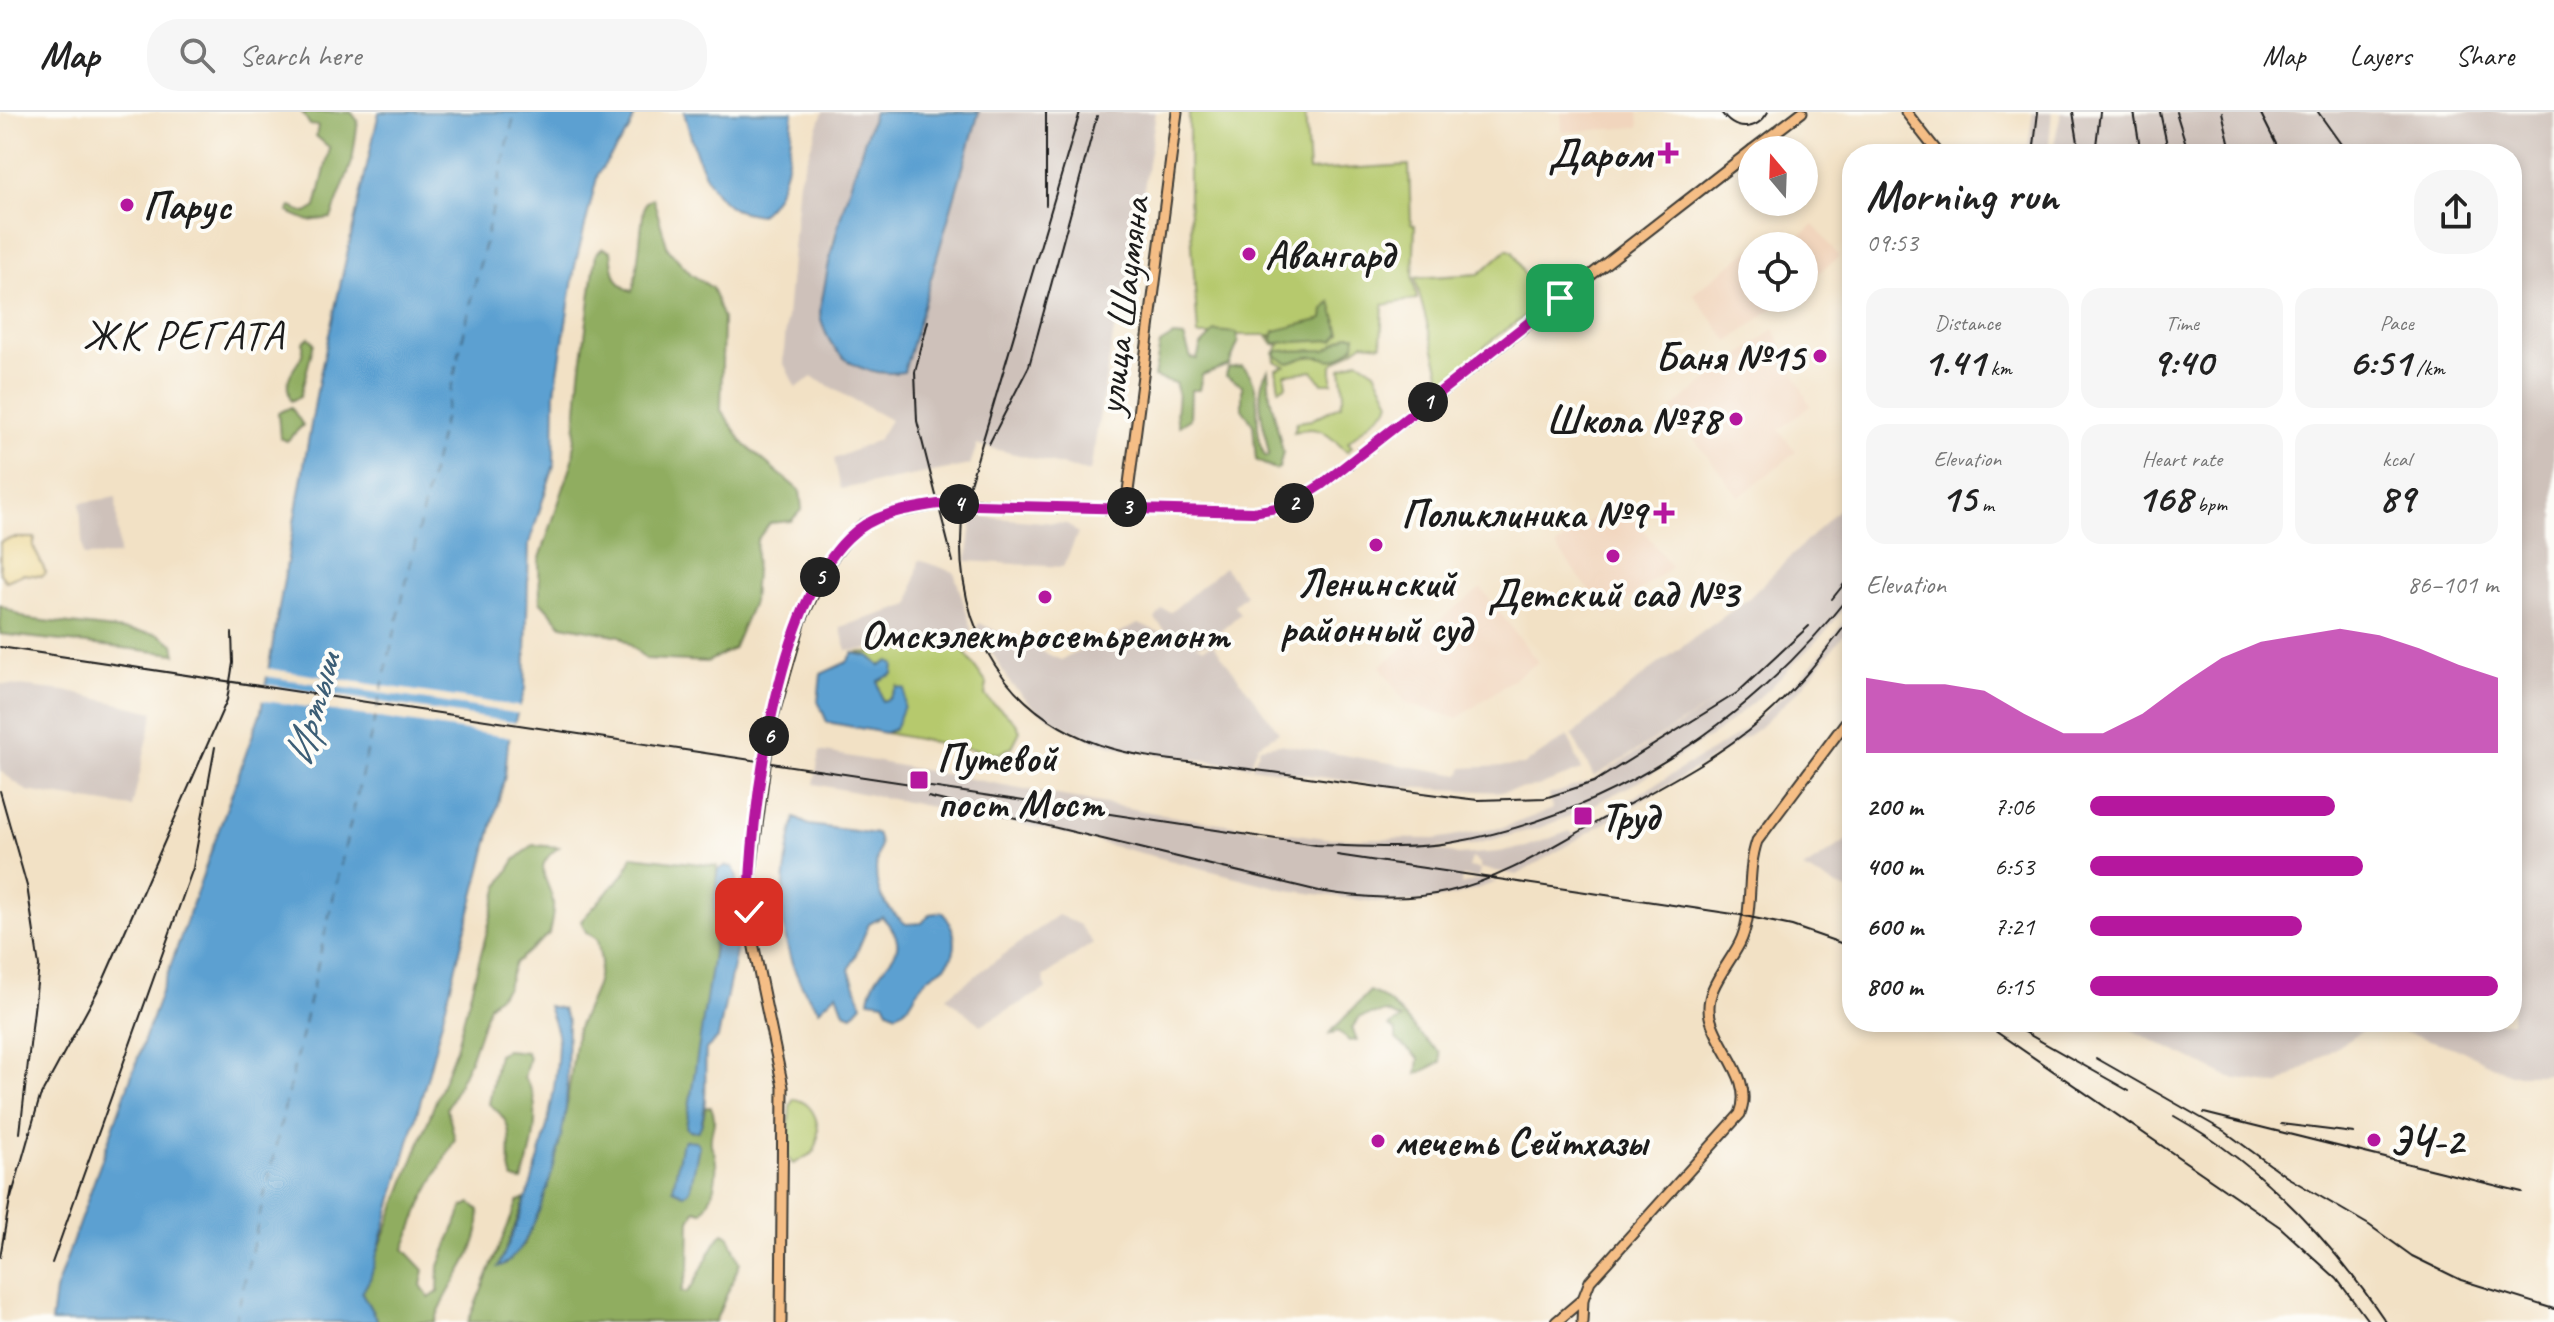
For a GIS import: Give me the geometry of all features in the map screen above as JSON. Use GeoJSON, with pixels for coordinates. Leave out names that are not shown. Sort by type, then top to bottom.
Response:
{"type":"FeatureCollection","features":[{"type":"Feature","properties":{"kind":"main road","name":"улица Шаумяна"},"geometry":{"type":"LineString","coordinates":[[1126,507],[1177,112]]}},
{"type":"Feature","properties":{"kind":"main road"},"geometry":{"type":"LineString","coordinates":[[1770,136],[1802,112]]}},
{"type":"Feature","properties":{"kind":"main road"},"geometry":{"type":"LineString","coordinates":[[1906,112],[1931,144]]}},
{"type":"Feature","properties":{"kind":"main road"},"geometry":{"type":"LineString","coordinates":[[781,1322],[783,1087],[749,912],[761,779],[784,671],[820,578],[848,538],[864,524],[892,513],[951,504],[1253,512],[1295,502],[1738,161]]}},
{"type":"Feature","properties":{"kind":"main road"},"geometry":{"type":"LineString","coordinates":[[1582,1322],[1583,1299],[1596,1272],[1740,1114],[1744,1094],[1741,1083],[1714,1027],[1709,1007],[1716,984],[1744,932],[1751,866],[1757,841],[1842,727]]}},
{"type":"Feature","properties":{"kind":"main road"},"geometry":{"type":"LineString","coordinates":[[1556,1322],[1583,1299]]}},
{"type":"Feature","properties":{"kind":"shaded area"},"geometry":{"type":"Polygon","coordinates":[[[823,112],[874,112],[831,244],[904,372],[979,112],[1156,112],[1127,300],[1119,302],[1090,472],[977,445],[970,465],[841,489],[834,459],[878,440],[890,420],[812,377],[796,388],[783,362],[799,180],[823,112]]]}},
{"type":"Feature","properties":{"kind":"shaded area"},"geometry":{"type":"Polygon","coordinates":[[[1561,112],[1638,112],[1639,127],[1562,132],[1561,112]]]}},
{"type":"Feature","properties":{"kind":"shaded area"},"geometry":{"type":"Polygon","coordinates":[[[2033,112],[2052,112],[2049,144],[2028,144],[2033,112]]]}},
{"type":"Feature","properties":{"kind":"shaded area"},"geometry":{"type":"Polygon","coordinates":[[[2061,112],[2554,112],[2554,1074],[2510,1074],[2461,1050],[2403,1032],[2522,1032],[2522,144],[2054,144],[2061,112]]]}},
{"type":"Feature","properties":{"kind":"shaded area"},"geometry":{"type":"Polygon","coordinates":[[[1814,225],[1839,257],[1818,273],[1818,232],[1805,232],[1814,225]]]}},
{"type":"Feature","properties":{"kind":"shaded area"},"geometry":{"type":"Polygon","coordinates":[[[1738,259],[1738,312],[1768,312],[1729,342],[1693,294],[1738,259]]]}},
{"type":"Feature","properties":{"kind":"shaded area","name":"Школа №78"},"geometry":{"type":"Polygon","coordinates":[[[1774,329],[1810,406],[1779,430],[1796,452],[1739,497],[1671,409],[1774,329]]]}},
{"type":"Feature","properties":{"kind":"shaded area"},"geometry":{"type":"Polygon","coordinates":[[[116,497],[119,555],[83,556],[80,503],[116,497]]]}},
{"type":"Feature","properties":{"kind":"shaded area","name":"Детский сад №3"},"geometry":{"type":"Polygon","coordinates":[[[1619,498],[1671,567],[1608,615],[1556,546],[1619,498]]]}},
{"type":"Feature","properties":{"kind":"shaded area"},"geometry":{"type":"Polygon","coordinates":[[[1842,506],[1842,610],[1771,687],[1716,733],[1643,779],[1582,811],[1539,828],[1471,845],[1434,849],[1458,855],[1499,852],[1526,847],[1570,831],[1573,834],[1739,734],[1784,695],[1816,660],[1842,624],[1842,637],[1802,687],[1758,729],[1719,755],[1517,875],[1480,868],[1480,863],[1472,858],[1469,867],[1480,869],[1478,878],[1462,876],[1461,885],[1479,879],[1497,882],[1458,895],[1416,903],[1375,902],[1287,890],[1050,830],[814,784],[820,751],[1182,818],[1326,838],[1435,839],[1505,827],[1553,809],[1549,795],[1593,780],[1728,694],[1594,777],[1572,735],[1653,668],[1749,598],[1842,506]]]}},
{"type":"Feature","properties":{"kind":"shaded area"},"geometry":{"type":"Polygon","coordinates":[[[973,516],[1067,524],[1078,533],[1063,567],[967,561],[973,516]]]}},
{"type":"Feature","properties":{"kind":"shaded area"},"geometry":{"type":"Polygon","coordinates":[[[919,560],[954,572],[972,630],[960,640],[847,651],[840,627],[910,605],[919,560]]]}},
{"type":"Feature","properties":{"kind":"shaded area"},"geometry":{"type":"Polygon","coordinates":[[[1224,567],[1246,595],[1234,605],[1240,614],[1206,644],[1196,645],[1203,648],[1213,644],[1279,732],[1258,745],[1250,766],[1131,751],[1092,740],[1058,723],[1032,706],[1010,683],[977,627],[979,623],[1061,660],[1138,624],[1193,644],[1165,630],[1155,619],[1162,609],[1171,612],[1224,567]]]}},
{"type":"Feature","properties":{"kind":"shaded area"},"geometry":{"type":"Polygon","coordinates":[[[1481,588],[1538,662],[1458,718],[1406,704],[1380,666],[1481,588]]]}},
{"type":"Feature","properties":{"kind":"shaded area"},"geometry":{"type":"Polygon","coordinates":[[[0,684],[65,691],[154,712],[132,807],[27,791],[0,771],[0,684]]]}},
{"type":"Feature","properties":{"kind":"shaded area"},"geometry":{"type":"Polygon","coordinates":[[[1568,736],[1582,770],[1539,786],[1500,792],[1383,786],[1252,767],[1260,747],[1280,744],[1460,775],[1463,768],[1524,765],[1568,736]]]}},
{"type":"Feature","properties":{"kind":"shaded area"},"geometry":{"type":"Polygon","coordinates":[[[1842,844],[1842,888],[1803,869],[1842,844]]]}},
{"type":"Feature","properties":{"kind":"shaded area"},"geometry":{"type":"Polygon","coordinates":[[[1058,915],[1080,925],[1093,943],[1043,977],[1046,989],[981,1025],[946,997],[1058,915]]]}},
{"type":"Feature","properties":{"kind":"shaded area"},"geometry":{"type":"Polygon","coordinates":[[[2136,1032],[2360,1032],[2278,1085],[2230,1078],[2136,1032]]]}},
{"type":"Feature","properties":{"kind":"green space"},"geometry":{"type":"Polygon","coordinates":[[[302,112],[351,112],[358,121],[352,162],[331,218],[309,221],[288,212],[291,207],[306,213],[316,207],[330,148],[316,136],[318,126],[310,125],[302,112]]]}},
{"type":"Feature","properties":{"kind":"green space"},"geometry":{"type":"Polygon","coordinates":[[[1189,112],[1305,112],[1309,171],[1409,165],[1411,224],[1415,225],[1413,279],[1417,299],[1383,305],[1381,345],[1363,343],[1332,365],[1332,383],[1322,383],[1313,371],[1285,374],[1286,386],[1279,389],[1276,369],[1285,366],[1275,361],[1274,353],[1280,345],[1273,344],[1268,337],[1288,335],[1198,335],[1189,199],[1189,112]]]}},
{"type":"Feature","properties":{"kind":"green space"},"geometry":{"type":"Polygon","coordinates":[[[653,198],[668,249],[691,274],[712,288],[723,319],[721,410],[744,444],[800,491],[802,509],[791,521],[770,523],[757,540],[753,602],[733,649],[707,662],[646,659],[620,636],[562,625],[540,601],[539,561],[573,460],[580,373],[596,254],[603,248],[611,251],[618,280],[632,291],[645,203],[653,198]]]}},
{"type":"Feature","properties":{"kind":"green space"},"geometry":{"type":"Polygon","coordinates":[[[1507,249],[1513,252],[1536,297],[1535,309],[1497,336],[1443,384],[1415,278],[1479,274],[1507,249]]]}},
{"type":"Feature","properties":{"kind":"green space"},"geometry":{"type":"Polygon","coordinates":[[[1331,302],[1340,333],[1334,340],[1275,343],[1272,339],[1274,331],[1323,319],[1324,310],[1331,302]]]}},
{"type":"Feature","properties":{"kind":"green space"},"geometry":{"type":"Polygon","coordinates":[[[1215,331],[1237,333],[1238,343],[1229,365],[1202,375],[1199,390],[1191,390],[1190,419],[1179,426],[1175,383],[1154,377],[1160,344],[1173,336],[1184,337],[1191,358],[1197,359],[1201,345],[1215,331]]]}},
{"type":"Feature","properties":{"kind":"green space"},"geometry":{"type":"Polygon","coordinates":[[[1348,335],[1356,335],[1355,345],[1334,360],[1315,356],[1288,363],[1276,356],[1276,351],[1326,350],[1348,335]]]}},
{"type":"Feature","properties":{"kind":"green space"},"geometry":{"type":"Polygon","coordinates":[[[309,337],[314,343],[300,397],[291,401],[288,382],[301,358],[303,342],[309,337]]]}},
{"type":"Feature","properties":{"kind":"green space"},"geometry":{"type":"Polygon","coordinates":[[[1358,360],[1375,371],[1390,401],[1388,407],[1348,442],[1352,447],[1347,452],[1323,432],[1311,429],[1294,432],[1297,422],[1311,420],[1341,405],[1344,393],[1341,368],[1358,360]]]}},
{"type":"Feature","properties":{"kind":"green space"},"geometry":{"type":"Polygon","coordinates":[[[1242,366],[1250,374],[1254,385],[1261,447],[1266,457],[1269,455],[1260,399],[1263,379],[1268,370],[1270,396],[1283,452],[1279,468],[1275,470],[1256,460],[1253,424],[1242,409],[1242,385],[1226,376],[1228,368],[1242,366]]]}},
{"type":"Feature","properties":{"kind":"green space"},"geometry":{"type":"Polygon","coordinates":[[[291,407],[303,425],[287,441],[280,438],[278,413],[291,407]]]}},
{"type":"Feature","properties":{"kind":"green space"},"geometry":{"type":"Polygon","coordinates":[[[0,605],[27,619],[158,634],[174,644],[176,654],[0,634],[0,605]]]}},
{"type":"Feature","properties":{"kind":"green space"},"geometry":{"type":"Polygon","coordinates":[[[960,646],[987,684],[985,695],[1017,725],[1020,731],[1012,747],[998,754],[885,733],[895,729],[897,687],[889,699],[882,701],[878,681],[880,666],[869,656],[853,653],[960,646]]]}},
{"type":"Feature","properties":{"kind":"green space"},"geometry":{"type":"Polygon","coordinates":[[[533,845],[559,847],[550,854],[543,867],[553,902],[549,934],[515,963],[506,989],[489,1005],[470,1060],[447,1108],[455,1139],[423,1200],[404,1249],[424,1270],[421,1285],[429,1298],[438,1292],[439,1266],[463,1207],[471,1203],[479,1210],[476,1241],[435,1322],[378,1322],[362,1293],[456,1048],[499,886],[515,860],[533,845]]]}},
{"type":"Feature","properties":{"kind":"green space"},"geometry":{"type":"Polygon","coordinates":[[[632,856],[717,866],[712,970],[686,1127],[701,1126],[706,1107],[711,1107],[714,1122],[711,1144],[716,1171],[709,1200],[702,1212],[695,1210],[690,1221],[689,1267],[681,1292],[686,1293],[692,1286],[723,1233],[729,1236],[740,1263],[715,1322],[468,1322],[518,1201],[525,1199],[500,1265],[524,1245],[544,1197],[566,1110],[577,1030],[596,986],[601,962],[597,939],[586,932],[581,921],[626,872],[632,856]]]}},
{"type":"Feature","properties":{"kind":"green space"},"geometry":{"type":"Polygon","coordinates":[[[1370,991],[1390,1003],[1440,1052],[1441,1062],[1417,1074],[1419,1059],[1396,1039],[1396,1032],[1389,1026],[1401,1019],[1386,1012],[1360,1017],[1352,1028],[1357,1040],[1349,1041],[1338,1031],[1328,1035],[1370,991]]]}},
{"type":"Feature","properties":{"kind":"green space"},"geometry":{"type":"Polygon","coordinates":[[[506,1050],[526,1052],[529,1057],[524,1078],[534,1100],[535,1128],[522,1181],[513,1179],[510,1168],[510,1140],[506,1122],[489,1104],[498,1054],[506,1050]]]}},
{"type":"Feature","properties":{"kind":"green space"},"geometry":{"type":"Polygon","coordinates":[[[794,1099],[802,1101],[813,1113],[818,1137],[813,1153],[793,1164],[787,1157],[790,1106],[794,1099]]]}},
{"type":"Feature","properties":{"kind":"sand"},"geometry":{"type":"Polygon","coordinates":[[[13,538],[35,538],[33,546],[46,573],[42,576],[23,574],[6,581],[0,574],[0,542],[13,538]]]}},
{"type":"Feature","properties":{"kind":"water","name":"Иртыш"},"geometry":{"type":"Polygon","coordinates":[[[379,112],[636,112],[629,130],[598,174],[575,266],[555,392],[554,465],[529,544],[525,689],[508,743],[505,776],[428,1075],[370,1279],[362,1293],[378,1322],[51,1322],[55,1291],[261,711],[319,379],[379,112]]]}},
{"type":"Feature","properties":{"kind":"water"},"geometry":{"type":"Polygon","coordinates":[[[684,112],[793,112],[789,154],[782,182],[777,195],[759,215],[734,209],[715,191],[701,165],[684,112]]]}},
{"type":"Feature","properties":{"kind":"water"},"geometry":{"type":"Polygon","coordinates":[[[874,112],[979,112],[904,372],[875,372],[851,363],[833,346],[820,315],[839,222],[874,112]]]}},
{"type":"Feature","properties":{"kind":"water"},"geometry":{"type":"Polygon","coordinates":[[[853,653],[869,656],[880,666],[889,661],[894,665],[893,674],[878,681],[882,701],[889,699],[897,687],[905,689],[904,706],[895,729],[885,733],[827,722],[818,701],[821,674],[847,662],[853,653]]]}},
{"type":"Feature","properties":{"kind":"water"},"geometry":{"type":"Polygon","coordinates":[[[795,818],[809,825],[877,834],[880,843],[876,879],[885,903],[906,924],[922,923],[930,914],[943,912],[947,918],[955,938],[954,952],[944,967],[925,981],[902,1011],[896,1014],[888,1010],[884,1002],[869,1000],[873,986],[896,950],[893,930],[882,917],[869,924],[849,970],[862,1004],[852,1015],[844,1012],[837,993],[819,1010],[804,989],[793,966],[783,918],[786,868],[795,818]]]}},
{"type":"Feature","properties":{"kind":"water"},"geometry":{"type":"Polygon","coordinates":[[[725,866],[733,867],[737,876],[734,918],[737,947],[718,1038],[706,1049],[701,1126],[698,1131],[689,1131],[686,1127],[717,929],[714,906],[718,870],[725,866]]]}},
{"type":"Feature","properties":{"kind":"water"},"geometry":{"type":"Polygon","coordinates":[[[548,1006],[562,1009],[568,1021],[567,1096],[563,1124],[552,1171],[535,1221],[524,1243],[498,1267],[531,1186],[547,1128],[558,1042],[548,1006]]]}},
{"type":"Feature","properties":{"kind":"water"},"geometry":{"type":"Polygon","coordinates":[[[685,1140],[696,1141],[699,1146],[690,1190],[684,1194],[673,1189],[681,1146],[685,1140]]]}},
{"type":"Feature","properties":{"kind":"pier"},"geometry":{"type":"Polygon","coordinates":[[[265,668],[523,707],[521,714],[264,676],[265,668]]]}},
{"type":"Feature","properties":{"kind":"pier"},"geometry":{"type":"Polygon","coordinates":[[[262,684],[518,723],[514,738],[259,700],[262,684]]]}},
{"type":"Feature","properties":{"kind":"ferry route"},"geometry":{"type":"LineString","coordinates":[[235,1322],[515,112]]}},
{"type":"Feature","properties":{"kind":"tram line"},"geometry":{"type":"LineString","coordinates":[[1721,112],[1732,123],[1745,127],[1757,123],[1768,112]]}},
{"type":"Feature","properties":{"kind":"railway"},"geometry":{"type":"LineString","coordinates":[[1046,112],[1046,205]]}},
{"type":"Feature","properties":{"kind":"railway"},"geometry":{"type":"LineString","coordinates":[[1080,112],[964,504],[961,543],[964,581],[972,617],[986,650],[1006,680],[1032,707],[1063,728],[1100,745],[1137,755],[1478,800],[1545,798],[1594,782],[1737,693],[1809,626]]}},
{"type":"Feature","properties":{"kind":"railway"},"geometry":{"type":"LineString","coordinates":[[2034,144],[2038,112]]}},
{"type":"Feature","properties":{"kind":"railway"},"geometry":{"type":"LineString","coordinates":[[2073,112],[2078,144]]}},
{"type":"Feature","properties":{"kind":"railway"},"geometry":{"type":"LineString","coordinates":[[2096,144],[2100,112]]}},
{"type":"Feature","properties":{"kind":"railway"},"geometry":{"type":"LineString","coordinates":[[2134,112],[2139,144]]}},
{"type":"Feature","properties":{"kind":"railway"},"geometry":{"type":"LineString","coordinates":[[2160,112],[2167,144]]}},
{"type":"Feature","properties":{"kind":"railway"},"geometry":{"type":"LineString","coordinates":[[2176,112],[2186,144]]}},
{"type":"Feature","properties":{"kind":"railway"},"geometry":{"type":"LineString","coordinates":[[2222,112],[2230,144]]}},
{"type":"Feature","properties":{"kind":"railway"},"geometry":{"type":"LineString","coordinates":[[2260,112],[2276,144]]}},
{"type":"Feature","properties":{"kind":"railway"},"geometry":{"type":"LineString","coordinates":[[2318,112],[2341,144]]}},
{"type":"Feature","properties":{"kind":"railway"},"geometry":{"type":"LineString","coordinates":[[989,444],[1029,366],[1097,116]]}},
{"type":"Feature","properties":{"kind":"railway"},"geometry":{"type":"LineString","coordinates":[[928,321],[915,372],[917,421],[953,562]]}},
{"type":"Feature","properties":{"kind":"railway"},"geometry":{"type":"LineString","coordinates":[[1832,599],[1842,586]]}},
{"type":"Feature","properties":{"kind":"railway"},"geometry":{"type":"LineString","coordinates":[[0,647],[1316,845],[1399,847],[1449,843],[1509,829],[1567,810],[1622,785],[1674,755],[1723,721],[1769,682],[1842,604]]}},
{"type":"Feature","properties":{"kind":"railway"},"geometry":{"type":"LineString","coordinates":[[928,797],[1319,891],[1383,898],[1446,892],[1485,880],[1523,863],[1721,750],[1786,697],[1842,629]]}},
{"type":"Feature","properties":{"kind":"railway"},"geometry":{"type":"LineString","coordinates":[[11,1198],[40,1097],[103,981],[227,700],[233,663],[232,633]]}},
{"type":"Feature","properties":{"kind":"railway"},"geometry":{"type":"LineString","coordinates":[[52,1263],[193,868],[215,747]]}},
{"type":"Feature","properties":{"kind":"railway"},"geometry":{"type":"LineString","coordinates":[[0,791],[27,886],[39,966],[20,1133]]}},
{"type":"Feature","properties":{"kind":"railway"},"geometry":{"type":"LineString","coordinates":[[1337,855],[1740,915],[1792,926],[1842,944]]}},
{"type":"Feature","properties":{"kind":"railway"},"geometry":{"type":"LineString","coordinates":[[1997,1032],[2280,1227],[2337,1279],[2369,1322]]}},
{"type":"Feature","properties":{"kind":"railway"},"geometry":{"type":"LineString","coordinates":[[2025,1032],[2129,1091]]}},
{"type":"Feature","properties":{"kind":"railway"},"geometry":{"type":"LineString","coordinates":[[2096,1058],[2224,1131],[2287,1177],[2369,1225],[2412,1256],[2461,1280],[2554,1309]]}},
{"type":"Feature","properties":{"kind":"railway"},"geometry":{"type":"LineString","coordinates":[[2204,1113],[2522,1192]]}},
{"type":"Feature","properties":{"kind":"railway"},"geometry":{"type":"LineString","coordinates":[[2174,1116],[2236,1157],[2292,1207],[2342,1262],[2386,1322]]}},
{"type":"Feature","properties":{"kind":"railway"},"geometry":{"type":"LineString","coordinates":[[2281,1124],[2354,1133]]}},
{"type":"Feature","properties":{"kind":"railway"},"geometry":{"type":"LineString","coordinates":[[0,1257],[12,1188]]}},
{"type":"Feature","properties":{"kind":"place","name":"Даром"},"geometry":{"type":"Point","coordinates":[1668,153]}},
{"type":"Feature","properties":{"kind":"place","name":"Парус"},"geometry":{"type":"Point","coordinates":[127,205]}},
{"type":"Feature","properties":{"kind":"place","name":"Авангард"},"geometry":{"type":"Point","coordinates":[1249,254]}},
{"type":"Feature","properties":{"kind":"place","name":"Баня №15"},"geometry":{"type":"Point","coordinates":[1820,356]}},
{"type":"Feature","properties":{"kind":"place","name":"Школа №78"},"geometry":{"type":"Point","coordinates":[1736,419]}},
{"type":"Feature","properties":{"kind":"place","name":"Поликлиника №9"},"geometry":{"type":"Point","coordinates":[1664,513]}},
{"type":"Feature","properties":{"kind":"place","name":"Ленинский районный суд"},"geometry":{"type":"Point","coordinates":[1376,545]}},
{"type":"Feature","properties":{"kind":"place","name":"Детский сад №3"},"geometry":{"type":"Point","coordinates":[1613,556]}},
{"type":"Feature","properties":{"kind":"place","name":"Омскэлектросетьремонт"},"geometry":{"type":"Point","coordinates":[1045,597]}},
{"type":"Feature","properties":{"kind":"place","name":"Путевой пост Мост"},"geometry":{"type":"Point","coordinates":[919,780]}},
{"type":"Feature","properties":{"kind":"place","name":"Труд"},"geometry":{"type":"Point","coordinates":[1583,816]}},
{"type":"Feature","properties":{"kind":"place","name":"ЭЧ-2"},"geometry":{"type":"Point","coordinates":[2374,1140]}},
{"type":"Feature","properties":{"kind":"place","name":"мечеть Сейтхазы"},"geometry":{"type":"Point","coordinates":[1378,1141]}},
{"type":"Feature","properties":{"kind":"district","name":"ЖК РЕГАТА"},"geometry":{"type":"Point","coordinates":[184,334]}},
{"type":"Feature","properties":{"kind":"route"},"geometry":{"type":"LineString","coordinates":[[749,912],[751,862],[761,779],[784,671],[801,620],[827,565],[848,538],[864,524],[892,513],[938,504],[1253,512],[1288,506],[1321,485],[1560,298]]}}]}
